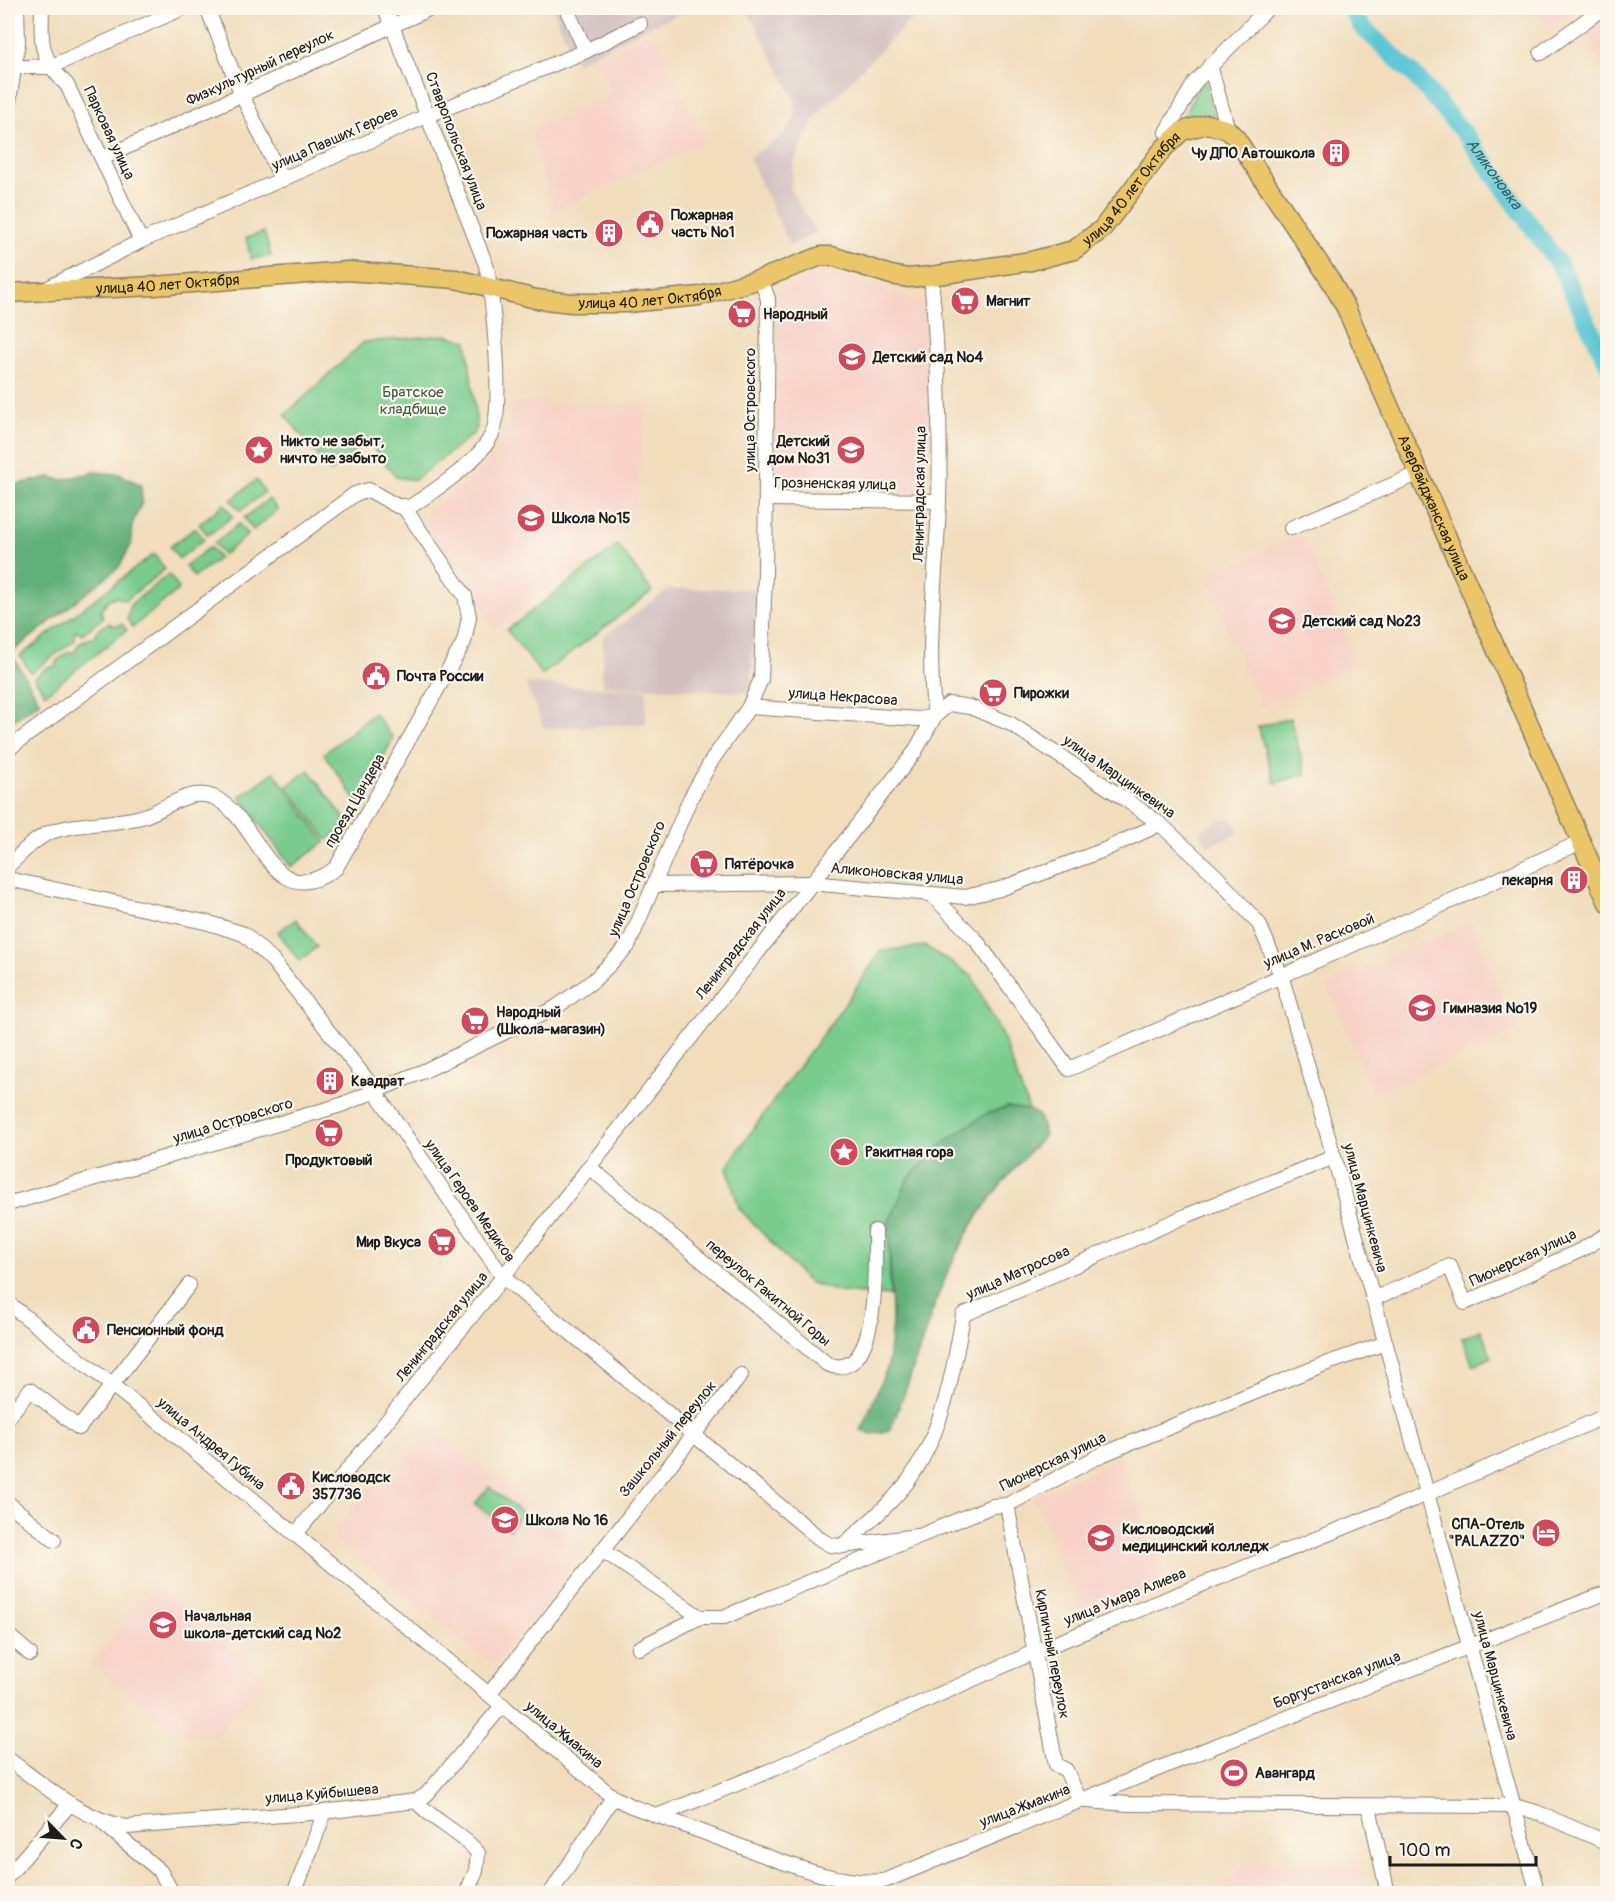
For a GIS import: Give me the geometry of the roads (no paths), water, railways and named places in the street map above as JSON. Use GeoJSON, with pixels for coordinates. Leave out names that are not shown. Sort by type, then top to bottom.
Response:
{"type":"FeatureCollection","features":[{"type":"Feature","properties":{"kind":"main road","name":"улица 40 лет Октября"},"geometry":{"type":"LineString","coordinates":[[8,292],[154,286],[336,271],[456,279],[536,299],[563,302],[627,303],[687,298],[761,279],[808,259],[821,256],[838,258],[891,275],[908,278],[931,276],[1062,255],[1081,246],[1114,215],[1173,139],[1194,126],[1207,124],[1228,130]]}},
{"type":"Feature","properties":{"kind":"main road","name":"Азербайджанская улица"},"geometry":{"type":"LineString","coordinates":[[1228,130],[1331,281],[1356,330],[1608,903]]}},
{"type":"Feature","properties":{"kind":"street"},"geometry":{"type":"LineString","coordinates":[[8,108],[14,67],[18,8]]}},
{"type":"Feature","properties":{"kind":"street","name":"Парковая улица"},"geometry":{"type":"LineString","coordinates":[[42,8],[44,56],[50,67],[67,85],[141,241]]}},
{"type":"Feature","properties":{"kind":"street"},"geometry":{"type":"LineString","coordinates":[[14,67],[50,67],[183,8]]}},
{"type":"Feature","properties":{"kind":"street"},"geometry":{"type":"LineString","coordinates":[[207,8],[242,95],[282,180]]}},
{"type":"Feature","properties":{"kind":"street","name":"Ставропольская улица"},"geometry":{"type":"LineString","coordinates":[[385,8],[429,115],[486,265],[491,287]]}},
{"type":"Feature","properties":{"kind":"street","name":"Физкультурный переулок"},"geometry":{"type":"LineString","coordinates":[[103,158],[431,8]]}},
{"type":"Feature","properties":{"kind":"street"},"geometry":{"type":"LineString","coordinates":[[566,8],[586,51]]}},
{"type":"Feature","properties":{"kind":"street"},"geometry":{"type":"LineString","coordinates":[[1173,139],[1167,132],[1195,82],[1268,8]]}},
{"type":"Feature","properties":{"kind":"street"},"geometry":{"type":"LineString","coordinates":[[1541,53],[1603,8]]}},
{"type":"Feature","properties":{"kind":"street","name":"улица Павших Героев"},"geometry":{"type":"LineString","coordinates":[[46,289],[141,241],[429,115],[586,51],[640,24]]}},
{"type":"Feature","properties":{"kind":"street"},"geometry":{"type":"LineString","coordinates":[[1210,65],[1228,130]]}},
{"type":"Feature","properties":{"kind":"street","name":"Ленинградская улица"},"geometry":{"type":"LineString","coordinates":[[295,1535],[503,1277],[914,753],[935,716],[931,690],[931,631],[939,501],[940,436],[931,276]]}},
{"type":"Feature","properties":{"kind":"street","name":"улица Островского"},"geometry":{"type":"LineString","coordinates":[[8,1204],[299,1118],[376,1091],[523,1025],[555,1008],[592,981],[628,946],[690,799],[712,760],[749,707],[761,679],[768,299],[761,279]]}},
{"type":"Feature","properties":{"kind":"street"},"geometry":{"type":"LineString","coordinates":[[8,749],[355,494],[369,490],[410,507],[462,467],[486,445],[493,433],[497,398],[491,287]]}},
{"type":"Feature","properties":{"kind":"street"},"geometry":{"type":"LineString","coordinates":[[1291,528],[1420,473]]}},
{"type":"Feature","properties":{"kind":"street","name":"Грозненская улица"},"geometry":{"type":"LineString","coordinates":[[766,499],[939,501]]}},
{"type":"Feature","properties":{"kind":"street","name":"проезд Цандера"},"geometry":{"type":"LineString","coordinates":[[8,866],[50,832],[142,817],[191,795],[212,797],[234,810],[276,870],[291,880],[305,883],[326,875],[336,868],[464,642],[469,617],[465,596],[403,506]]}},
{"type":"Feature","properties":{"kind":"street","name":"улица Марцинкевича"},"geometry":{"type":"LineString","coordinates":[[935,716],[949,704],[982,711],[1011,724],[1160,824],[1216,876],[1259,924],[1281,975],[1334,1157],[1538,1893]]}},
{"type":"Feature","properties":{"kind":"street","name":"улица Некрасова"},"geometry":{"type":"LineString","coordinates":[[749,707],[919,719],[935,716]]}},
{"type":"Feature","properties":{"kind":"street","name":"Аликоновская улица"},"geometry":{"type":"LineString","coordinates":[[654,885],[810,883],[965,897],[1000,889],[1104,850],[1160,824]]}},
{"type":"Feature","properties":{"kind":"street","name":"улица М. Расковой"},"geometry":{"type":"LineString","coordinates":[[932,894],[976,940],[1069,1069],[1581,842]]}},
{"type":"Feature","properties":{"kind":"street","name":"улица Героев Медиков"},"geometry":{"type":"LineString","coordinates":[[8,879],[208,922],[243,934],[272,960],[376,1091],[503,1277],[820,1539],[830,1545],[842,1546],[917,1536]]}},
{"type":"Feature","properties":{"kind":"street","name":"улица Матросова"},"geometry":{"type":"LineString","coordinates":[[842,1546],[888,1505],[911,1477],[929,1444],[953,1377],[963,1315],[1188,1215],[1334,1157]]}},
{"type":"Feature","properties":{"kind":"street","name":"переулок Ракитной Горы"},"geometry":{"type":"LineString","coordinates":[[589,1167],[827,1364],[837,1368],[848,1366],[855,1360],[866,1338],[875,1295],[875,1231]]}},
{"type":"Feature","properties":{"kind":"street","name":"Пионерская улица"},"geometry":{"type":"LineString","coordinates":[[1373,1299],[1450,1266],[1465,1303],[1581,1250],[1608,1234]]}},
{"type":"Feature","properties":{"kind":"street"},"geometry":{"type":"LineString","coordinates":[[8,1417],[30,1390],[79,1428],[189,1285]]}},
{"type":"Feature","properties":{"kind":"street","name":"улица Андрея Губина"},"geometry":{"type":"LineString","coordinates":[[8,1303],[112,1384],[503,1705]]}},
{"type":"Feature","properties":{"kind":"street","name":"Пионерская улица"},"geometry":{"type":"LineString","coordinates":[[700,1617],[724,1617],[992,1506],[1007,1505],[1101,1455],[1322,1365],[1386,1343]]}},
{"type":"Feature","properties":{"kind":"street","name":"Зашкольный переулок"},"geometry":{"type":"LineString","coordinates":[[489,1694],[741,1375]]}},
{"type":"Feature","properties":{"kind":"street","name":"улица Умара Алиева"},"geometry":{"type":"LineString","coordinates":[[657,1816],[769,1771],[1034,1652],[1427,1494],[1608,1415]]}},
{"type":"Feature","properties":{"kind":"street"},"geometry":{"type":"LineString","coordinates":[[8,1503],[54,1540]]}},
{"type":"Feature","properties":{"kind":"street","name":"Кирпичный переулок"},"geometry":{"type":"LineString","coordinates":[[1007,1505],[1056,1765],[1066,1770],[1080,1801]]}},
{"type":"Feature","properties":{"kind":"street"},"geometry":{"type":"LineString","coordinates":[[602,1550],[700,1617],[639,1648]]}},
{"type":"Feature","properties":{"kind":"street","name":"Боргустанская улица"},"geometry":{"type":"LineString","coordinates":[[1080,1801],[1608,1592]]}},
{"type":"Feature","properties":{"kind":"street"},"geometry":{"type":"LineString","coordinates":[[8,1635],[30,1654]]}},
{"type":"Feature","properties":{"kind":"street"},"geometry":{"type":"LineString","coordinates":[[466,1893],[476,1871],[478,1853],[468,1841],[426,1812],[416,1801],[426,1795],[503,1705]]}},
{"type":"Feature","properties":{"kind":"street","name":"улица Жмакина"},"geometry":{"type":"LineString","coordinates":[[503,1705],[613,1797],[657,1816],[802,1868],[888,1887],[1080,1801],[1369,1807],[1514,1806],[1536,1812],[1608,1843]]}},
{"type":"Feature","properties":{"kind":"street","name":"улица Куйбышева"},"geometry":{"type":"LineString","coordinates":[[8,1759],[70,1804],[102,1822],[152,1863],[173,1893]]}},
{"type":"Feature","properties":{"kind":"street"},"geometry":{"type":"LineString","coordinates":[[550,1893],[613,1797]]}},
{"type":"Feature","properties":{"kind":"street","name":"улица Куйбышева"},"geometry":{"type":"LineString","coordinates":[[102,1822],[126,1827],[323,1812],[416,1801]]}},
{"type":"Feature","properties":{"kind":"street"},"geometry":{"type":"LineString","coordinates":[[8,1876],[70,1804]]}},
{"type":"Feature","properties":{"kind":"street"},"geometry":{"type":"LineString","coordinates":[[1369,1807],[1388,1893]]}},
{"type":"Feature","properties":{"kind":"street"},"geometry":{"type":"LineString","coordinates":[[294,1893],[323,1812]]}},
{"type":"Feature","properties":{"kind":"waterway","name":"Аликоновка"},"geometry":{"type":"LineString","coordinates":[[1351,8],[1361,26],[1414,75],[1468,138],[1560,266],[1608,364]]}},
{"type":"Feature","properties":{"kind":"place","name":"Чу ДПО Автошкола"},"geometry":{"type":"Point","coordinates":[1336,153]}},
{"type":"Feature","properties":{"kind":"place","name":"Пожарная часть №1"},"geometry":{"type":"Point","coordinates":[650,224]}},
{"type":"Feature","properties":{"kind":"place","name":"Пожарная часть"},"geometry":{"type":"Point","coordinates":[609,233]}},
{"type":"Feature","properties":{"kind":"place","name":"Магнит"},"geometry":{"type":"Point","coordinates":[965,301]}},
{"type":"Feature","properties":{"kind":"place","name":"Народный"},"geometry":{"type":"Point","coordinates":[742,314]}},
{"type":"Feature","properties":{"kind":"place","name":"Детский сад №4"},"geometry":{"type":"Point","coordinates":[852,357]}},
{"type":"Feature","properties":{"kind":"place","name":"Никто не забыт, ничто не забыто"},"geometry":{"type":"Point","coordinates":[259,450]}},
{"type":"Feature","properties":{"kind":"place","name":"Детский дом №31"},"geometry":{"type":"Point","coordinates":[851,450]}},
{"type":"Feature","properties":{"kind":"place","name":"Школа №15"},"geometry":{"type":"Point","coordinates":[531,518]}},
{"type":"Feature","properties":{"kind":"place","name":"Детский сад №23"},"geometry":{"type":"Point","coordinates":[1282,621]}},
{"type":"Feature","properties":{"kind":"place","name":"Почта России"},"geometry":{"type":"Point","coordinates":[376,676]}},
{"type":"Feature","properties":{"kind":"place","name":"Пирожки"},"geometry":{"type":"Point","coordinates":[993,693]}},
{"type":"Feature","properties":{"kind":"place","name":"Пятёрочка"},"geometry":{"type":"Point","coordinates":[704,864]}},
{"type":"Feature","properties":{"kind":"place","name":"пекарня"},"geometry":{"type":"Point","coordinates":[1574,880]}},
{"type":"Feature","properties":{"kind":"place","name":"Гимназия №19"},"geometry":{"type":"Point","coordinates":[1422,1008]}},
{"type":"Feature","properties":{"kind":"place","name":"Народный (Школа-магазин)"},"geometry":{"type":"Point","coordinates":[475,1021]}},
{"type":"Feature","properties":{"kind":"place","name":"Квадрат"},"geometry":{"type":"Point","coordinates":[330,1081]}},
{"type":"Feature","properties":{"kind":"place","name":"Продуктовый"},"geometry":{"type":"Point","coordinates":[329,1133]}},
{"type":"Feature","properties":{"kind":"place","name":"Ракитная гора"},"geometry":{"type":"Point","coordinates":[844,1152]}},
{"type":"Feature","properties":{"kind":"place","name":"Мир Вкуса"},"geometry":{"type":"Point","coordinates":[442,1242]}},
{"type":"Feature","properties":{"kind":"place","name":"Пенсионный фонд"},"geometry":{"type":"Point","coordinates":[86,1330]}},
{"type":"Feature","properties":{"kind":"place","name":"Кисловодск 357736"},"geometry":{"type":"Point","coordinates":[291,1486]}},
{"type":"Feature","properties":{"kind":"place","name":"Школа № 16"},"geometry":{"type":"Point","coordinates":[505,1520]}},
{"type":"Feature","properties":{"kind":"place","name":"СПА-Отель \"PALAZZO\""},"geometry":{"type":"Point","coordinates":[1546,1533]}},
{"type":"Feature","properties":{"kind":"place","name":"Кисловодский медицинский колледж"},"geometry":{"type":"Point","coordinates":[1101,1538]}},
{"type":"Feature","properties":{"kind":"place","name":"Начальная школа-детский сад №2"},"geometry":{"type":"Point","coordinates":[163,1625]}},
{"type":"Feature","properties":{"kind":"place","name":"Авангард"},"geometry":{"type":"Point","coordinates":[1234,1773]}},
{"type":"Feature","properties":{"kind":"park label","name":"Братское кладбище"},"geometry":{"type":"Point","coordinates":[413,400]}}]}
